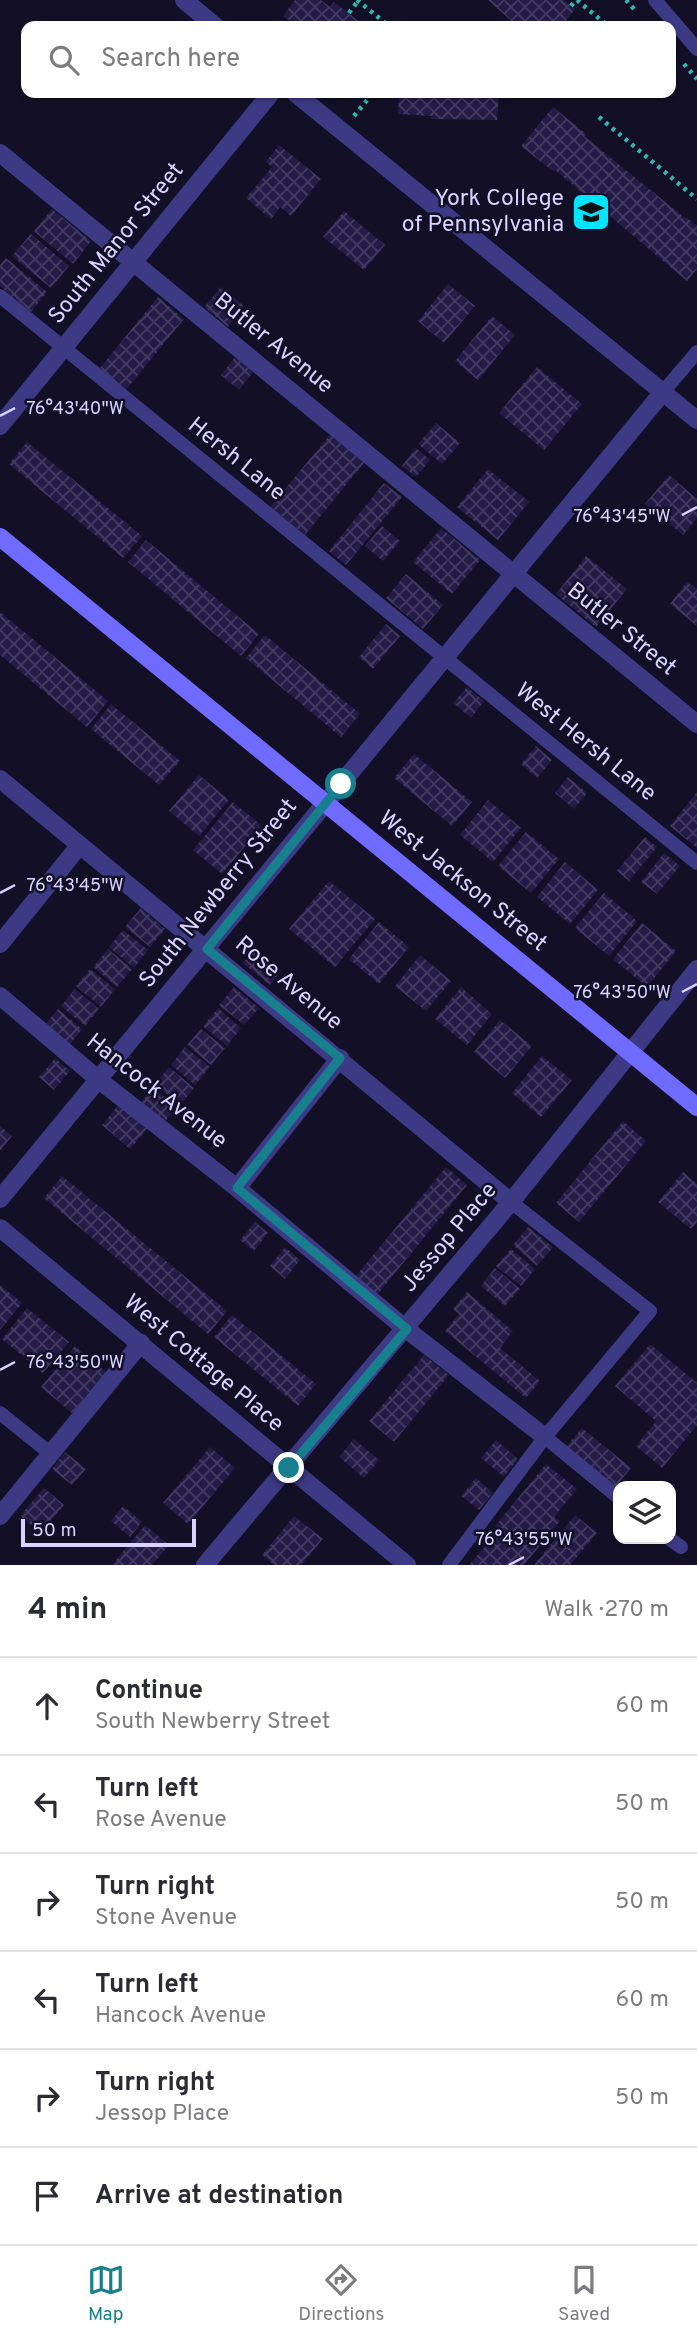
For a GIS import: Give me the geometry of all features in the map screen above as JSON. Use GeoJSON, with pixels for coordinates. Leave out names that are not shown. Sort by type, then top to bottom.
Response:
{"type":"FeatureCollection","features":[{"type":"Feature","properties":{"kind":"street"},"geometry":{"type":"LineString","coordinates":[[184,0],[209,21]]}},
{"type":"Feature","properties":{"kind":"street","name":"South Manor Street"},"geometry":{"type":"LineString","coordinates":[[0,426],[267,98]]}},
{"type":"Feature","properties":{"kind":"street"},"geometry":{"type":"LineString","coordinates":[[301,98],[697,420]]}},
{"type":"Feature","properties":{"kind":"street","name":"Butler Avenue"},"geometry":{"type":"LineString","coordinates":[[0,153],[515,574]]}},
{"type":"Feature","properties":{"kind":"street","name":"South Newberry Street"},"geometry":{"type":"LineString","coordinates":[[0,1199],[663,392]]}},
{"type":"Feature","properties":{"kind":"street","name":"West Jackson Street"},"geometry":{"type":"LineString","coordinates":[[0,537],[697,1107]]}},
{"type":"Feature","properties":{"kind":"street","name":"Butler Street"},"geometry":{"type":"LineString","coordinates":[[515,574],[697,724]]}},
{"type":"Feature","properties":{"kind":"street","name":"Rose Avenue"},"geometry":{"type":"LineString","coordinates":[[0,779],[512,1202]]}},
{"type":"Feature","properties":{"kind":"street"},"geometry":{"type":"LineString","coordinates":[[0,944],[79,846]]}},
{"type":"Feature","properties":{"kind":"street","name":"Jessop Place"},"geometry":{"type":"LineString","coordinates":[[205,1565],[512,1202],[697,969]]}},
{"type":"Feature","properties":{"kind":"street","name":"Hancock Avenue"},"geometry":{"type":"LineString","coordinates":[[0,996],[99,1080],[545,1437]]}},
{"type":"Feature","properties":{"kind":"street"},"geometry":{"type":"LineString","coordinates":[[237,1188],[340,1058]]}},
{"type":"Feature","properties":{"kind":"street","name":"West Cottage Place"},"geometry":{"type":"LineString","coordinates":[[0,1228],[407,1565]]}},
{"type":"Feature","properties":{"kind":"street"},"geometry":{"type":"LineString","coordinates":[[0,1516],[141,1343]]}},
{"type":"Feature","properties":{"kind":"lane"},"geometry":{"type":"LineString","coordinates":[[655,0],[673,21]]}},
{"type":"Feature","properties":{"kind":"lane"},"geometry":{"type":"LineString","coordinates":[[676,24],[697,49]]}},
{"type":"Feature","properties":{"kind":"lane","name":"Hersh Lane"},"geometry":{"type":"LineString","coordinates":[[0,296],[443,659]]}},
{"type":"Feature","properties":{"kind":"lane"},"geometry":{"type":"LineString","coordinates":[[663,392],[697,352]]}},
{"type":"Feature","properties":{"kind":"lane","name":"West Hersh Lane"},"geometry":{"type":"LineString","coordinates":[[443,659],[697,863]]}},
{"type":"Feature","properties":{"kind":"lane"},"geometry":{"type":"LineString","coordinates":[[449,1565],[545,1437],[650,1311],[512,1202]]}},
{"type":"Feature","properties":{"kind":"lane"},"geometry":{"type":"LineString","coordinates":[[0,1413],[51,1454]]}},
{"type":"Feature","properties":{"kind":"lane"},"geometry":{"type":"LineString","coordinates":[[545,1437],[613,1493]]}},
{"type":"Feature","properties":{"kind":"path"},"geometry":{"type":"LineString","coordinates":[[571,6],[576,0],[602,21]]}},
{"type":"Feature","properties":{"kind":"path"},"geometry":{"type":"LineString","coordinates":[[626,0],[634,9]]}},
{"type":"Feature","properties":{"kind":"path"},"geometry":{"type":"LineString","coordinates":[[349,13],[357,1],[383,21]]}},
{"type":"Feature","properties":{"kind":"path"},"geometry":{"type":"LineString","coordinates":[[354,116],[369,98]]}},
{"type":"Feature","properties":{"kind":"path"},"geometry":{"type":"LineString","coordinates":[[599,117],[697,199]]}},
{"type":"Feature","properties":{"kind":"building"},"geometry":{"type":"Polygon","coordinates":[[[295,0],[321,0],[330,7],[334,2],[359,21],[290,21],[283,16],[295,0]]]}},
{"type":"Feature","properties":{"kind":"building"},"geometry":{"type":"Polygon","coordinates":[[[488,0],[564,0],[575,9],[566,21],[511,21],[488,0]]]}},
{"type":"Feature","properties":{"kind":"building"},"geometry":{"type":"Polygon","coordinates":[[[399,98],[499,98],[497,120],[431,119],[431,116],[398,114],[399,98]]]}},
{"type":"Feature","properties":{"kind":"building"},"geometry":{"type":"Polygon","coordinates":[[[553,107],[586,134],[584,136],[697,226],[697,269],[687,281],[555,170],[554,172],[521,146],[553,107]]]}},
{"type":"Feature","properties":{"kind":"building"},"geometry":{"type":"Polygon","coordinates":[[[279,145],[321,179],[291,216],[280,207],[271,219],[246,198],[272,167],[266,162],[279,145]]]}},
{"type":"Feature","properties":{"kind":"building"},"geometry":{"type":"Polygon","coordinates":[[[52,209],[91,241],[73,264],[34,231],[52,209]]]}},
{"type":"Feature","properties":{"kind":"building"},"geometry":{"type":"Polygon","coordinates":[[[344,211],[385,245],[364,270],[323,237],[344,211]]]}},
{"type":"Feature","properties":{"kind":"building"},"geometry":{"type":"Polygon","coordinates":[[[31,234],[69,266],[51,288],[12,256],[31,234]]]}},
{"type":"Feature","properties":{"kind":"building"},"geometry":{"type":"Polygon","coordinates":[[[6,258],[47,292],[31,312],[0,286],[0,265],[6,258]]]}},
{"type":"Feature","properties":{"kind":"building"},"geometry":{"type":"Polygon","coordinates":[[[448,284],[475,306],[444,343],[418,321],[448,284]]]}},
{"type":"Feature","properties":{"kind":"building"},"geometry":{"type":"Polygon","coordinates":[[[221,287],[244,306],[228,327],[204,307],[221,287]]]}},
{"type":"Feature","properties":{"kind":"building"},"geometry":{"type":"Polygon","coordinates":[[[158,297],[184,319],[125,391],[99,369],[158,297]]]}},
{"type":"Feature","properties":{"kind":"building"},"geometry":{"type":"Polygon","coordinates":[[[492,316],[515,335],[478,380],[455,361],[492,316]]]}},
{"type":"Feature","properties":{"kind":"building"},"geometry":{"type":"Polygon","coordinates":[[[235,357],[253,372],[239,390],[221,375],[235,357]]]}},
{"type":"Feature","properties":{"kind":"building"},"geometry":{"type":"Polygon","coordinates":[[[537,367],[582,404],[544,450],[499,413],[537,367]]]}},
{"type":"Feature","properties":{"kind":"building"},"geometry":{"type":"Polygon","coordinates":[[[436,423],[460,443],[442,464],[418,444],[436,423]]]}},
{"type":"Feature","properties":{"kind":"building"},"geometry":{"type":"Polygon","coordinates":[[[330,435],[364,463],[305,535],[270,507],[330,435]]]}},
{"type":"Feature","properties":{"kind":"building"},"geometry":{"type":"Polygon","coordinates":[[[27,442],[142,536],[123,558],[9,464],[27,442]]]}},
{"type":"Feature","properties":{"kind":"building"},"geometry":{"type":"Polygon","coordinates":[[[416,448],[430,460],[416,477],[402,466],[416,448]]]}},
{"type":"Feature","properties":{"kind":"building"},"geometry":{"type":"Polygon","coordinates":[[[488,469],[529,502],[498,540],[457,507],[488,469]]]}},
{"type":"Feature","properties":{"kind":"building"},"geometry":{"type":"Polygon","coordinates":[[[669,475],[697,499],[697,518],[683,535],[645,504],[669,475]]]}},
{"type":"Feature","properties":{"kind":"building"},"geometry":{"type":"Polygon","coordinates":[[[384,483],[402,497],[346,565],[329,551],[384,483]]]}},
{"type":"Feature","properties":{"kind":"building"},"geometry":{"type":"Polygon","coordinates":[[[382,526],[400,541],[383,561],[365,546],[382,526]]]}},
{"type":"Feature","properties":{"kind":"building"},"geometry":{"type":"Polygon","coordinates":[[[441,528],[480,560],[452,594],[413,562],[441,528]]]}},
{"type":"Feature","properties":{"kind":"building"},"geometry":{"type":"Polygon","coordinates":[[[146,540],[259,634],[241,656],[128,562],[146,540]]]}},
{"type":"Feature","properties":{"kind":"building"},"geometry":{"type":"Polygon","coordinates":[[[586,556],[627,589],[596,627],[556,594],[586,556]]]}},
{"type":"Feature","properties":{"kind":"building"},"geometry":{"type":"Polygon","coordinates":[[[406,574],[443,605],[423,629],[386,598],[406,574]]]}},
{"type":"Feature","properties":{"kind":"building"},"geometry":{"type":"Polygon","coordinates":[[[687,582],[697,589],[697,626],[670,604],[687,582]]]}},
{"type":"Feature","properties":{"kind":"building"},"geometry":{"type":"Polygon","coordinates":[[[0,612],[108,701],[87,727],[0,655],[0,612]]]}},
{"type":"Feature","properties":{"kind":"building"},"geometry":{"type":"Polygon","coordinates":[[[386,624],[400,636],[373,669],[359,657],[386,624]]]}},
{"type":"Feature","properties":{"kind":"building"},"geometry":{"type":"Polygon","coordinates":[[[265,635],[360,714],[341,737],[246,658],[265,635]]]}},
{"type":"Feature","properties":{"kind":"building"},"geometry":{"type":"Polygon","coordinates":[[[467,687],[484,701],[471,718],[453,703],[467,687]]]}},
{"type":"Feature","properties":{"kind":"building"},"geometry":{"type":"Polygon","coordinates":[[[111,704],[180,761],[159,785],[91,729],[111,704]]]}},
{"type":"Feature","properties":{"kind":"building"},"geometry":{"type":"Polygon","coordinates":[[[536,746],[552,760],[537,778],[521,764],[536,746]]]}},
{"type":"Feature","properties":{"kind":"building"},"geometry":{"type":"Polygon","coordinates":[[[414,754],[472,802],[452,826],[394,778],[414,754]]]}},
{"type":"Feature","properties":{"kind":"building"},"geometry":{"type":"Polygon","coordinates":[[[199,775],[229,800],[199,836],[169,811],[199,775]]]}},
{"type":"Feature","properties":{"kind":"building"},"geometry":{"type":"Polygon","coordinates":[[[568,777],[587,793],[574,809],[555,793],[568,777]]]}},
{"type":"Feature","properties":{"kind":"building"},"geometry":{"type":"Polygon","coordinates":[[[697,792],[697,848],[670,826],[697,792]]]}},
{"type":"Feature","properties":{"kind":"building"},"geometry":{"type":"Polygon","coordinates":[[[488,800],[521,828],[493,862],[460,835],[488,800]]]}},
{"type":"Feature","properties":{"kind":"building"},"geometry":{"type":"Polygon","coordinates":[[[233,802],[262,826],[222,874],[193,850],[233,802]]]}},
{"type":"Feature","properties":{"kind":"building"},"geometry":{"type":"Polygon","coordinates":[[[526,832],[559,859],[531,893],[498,866],[526,832]]]}},
{"type":"Feature","properties":{"kind":"building"},"geometry":{"type":"Polygon","coordinates":[[[645,837],[657,847],[629,881],[617,871],[645,837]]]}},
{"type":"Feature","properties":{"kind":"building"},"geometry":{"type":"Polygon","coordinates":[[[664,853],[680,866],[657,894],[641,882],[664,853]]]}},
{"type":"Feature","properties":{"kind":"building"},"geometry":{"type":"Polygon","coordinates":[[[565,862],[598,890],[570,924],[537,897],[565,862]]]}},
{"type":"Feature","properties":{"kind":"building"},"geometry":{"type":"Polygon","coordinates":[[[329,881],[375,919],[335,967],[289,929],[329,881]]]}},
{"type":"Feature","properties":{"kind":"building"},"geometry":{"type":"Polygon","coordinates":[[[604,893],[637,921],[609,956],[575,928],[604,893]]]}},
{"type":"Feature","properties":{"kind":"building"},"geometry":{"type":"Polygon","coordinates":[[[141,908],[165,929],[150,947],[125,927],[141,908]]]}},
{"type":"Feature","properties":{"kind":"building"},"geometry":{"type":"Polygon","coordinates":[[[379,922],[409,947],[379,984],[349,959],[379,922]]]}},
{"type":"Feature","properties":{"kind":"building"},"geometry":{"type":"Polygon","coordinates":[[[642,923],[676,951],[647,987],[613,959],[642,923]]]}},
{"type":"Feature","properties":{"kind":"building"},"geometry":{"type":"Polygon","coordinates":[[[123,930],[148,950],[134,968],[109,947],[123,930]]]}},
{"type":"Feature","properties":{"kind":"building"},"geometry":{"type":"Polygon","coordinates":[[[108,949],[132,969],[117,987],[93,967],[108,949]]]}},
{"type":"Feature","properties":{"kind":"building"},"geometry":{"type":"Polygon","coordinates":[[[255,949],[281,971],[270,985],[243,963],[255,949]]]}},
{"type":"Feature","properties":{"kind":"building"},"geometry":{"type":"Polygon","coordinates":[[[420,955],[451,981],[426,1011],[395,986],[420,955]]]}},
{"type":"Feature","properties":{"kind":"building"},"geometry":{"type":"Polygon","coordinates":[[[90,969],[115,989],[101,1007],[76,986],[90,969]]]}},
{"type":"Feature","properties":{"kind":"building"},"geometry":{"type":"Polygon","coordinates":[[[234,987],[259,1008],[244,1025],[219,1005],[234,987]]]}},
{"type":"Feature","properties":{"kind":"building"},"geometry":{"type":"Polygon","coordinates":[[[461,987],[492,1014],[467,1045],[435,1019],[461,987]]]}},
{"type":"Feature","properties":{"kind":"building"},"geometry":{"type":"Polygon","coordinates":[[[75,989],[99,1009],[85,1026],[61,1006],[75,989]]]}},
{"type":"Feature","properties":{"kind":"building"},"geometry":{"type":"Polygon","coordinates":[[[218,1008],[241,1028],[227,1046],[203,1026],[218,1008]]]}},
{"type":"Feature","properties":{"kind":"building"},"geometry":{"type":"Polygon","coordinates":[[[58,1009],[82,1029],[68,1047],[43,1027],[58,1009]]]}},
{"type":"Feature","properties":{"kind":"building"},"geometry":{"type":"Polygon","coordinates":[[[500,1020],[532,1046],[505,1078],[474,1052],[500,1020]]]}},
{"type":"Feature","properties":{"kind":"building"},"geometry":{"type":"Polygon","coordinates":[[[201,1029],[225,1048],[211,1065],[187,1045],[201,1029]]]}},
{"type":"Feature","properties":{"kind":"building"},"geometry":{"type":"Polygon","coordinates":[[[185,1047],[210,1067],[195,1085],[171,1065],[185,1047]]]}},
{"type":"Feature","properties":{"kind":"building"},"geometry":{"type":"Polygon","coordinates":[[[542,1056],[572,1080],[541,1117],[512,1093],[542,1056]]]}},
{"type":"Feature","properties":{"kind":"building"},"geometry":{"type":"Polygon","coordinates":[[[55,1058],[70,1071],[54,1090],[39,1077],[55,1058]]]}},
{"type":"Feature","properties":{"kind":"building"},"geometry":{"type":"Polygon","coordinates":[[[169,1067],[194,1088],[180,1105],[155,1084],[169,1067]]]}},
{"type":"Feature","properties":{"kind":"building"},"geometry":{"type":"Polygon","coordinates":[[[153,1088],[177,1107],[162,1125],[138,1106],[153,1088]]]}},
{"type":"Feature","properties":{"kind":"building"},"geometry":{"type":"Polygon","coordinates":[[[119,1104],[148,1128],[130,1149],[102,1125],[119,1104]]]}},
{"type":"Feature","properties":{"kind":"building"},"geometry":{"type":"Polygon","coordinates":[[[623,1121],[646,1141],[579,1222],[556,1203],[623,1121]]]}},
{"type":"Feature","properties":{"kind":"building"},"geometry":{"type":"Polygon","coordinates":[[[0,1126],[12,1136],[0,1151],[0,1126]]]}},
{"type":"Feature","properties":{"kind":"building"},"geometry":{"type":"Polygon","coordinates":[[[446,1167],[467,1185],[377,1295],[355,1277],[446,1167]]]}},
{"type":"Feature","properties":{"kind":"building"},"geometry":{"type":"Polygon","coordinates":[[[683,1172],[697,1184],[697,1222],[691,1229],[658,1202],[683,1172]]]}},
{"type":"Feature","properties":{"kind":"building"},"geometry":{"type":"Polygon","coordinates":[[[62,1176],[227,1311],[208,1334],[44,1198],[62,1176]]]}},
{"type":"Feature","properties":{"kind":"building"},"geometry":{"type":"Polygon","coordinates":[[[255,1222],[268,1233],[254,1251],[240,1240],[255,1222]]]}},
{"type":"Feature","properties":{"kind":"building"},"geometry":{"type":"Polygon","coordinates":[[[528,1227],[553,1247],[537,1266],[513,1245],[528,1227]]]}},
{"type":"Feature","properties":{"kind":"building"},"geometry":{"type":"Polygon","coordinates":[[[285,1247],[300,1260],[285,1279],[270,1266],[285,1247]]]}},
{"type":"Feature","properties":{"kind":"building"},"geometry":{"type":"Polygon","coordinates":[[[511,1249],[535,1269],[521,1286],[496,1266],[511,1249]]]}},
{"type":"Feature","properties":{"kind":"building"},"geometry":{"type":"Polygon","coordinates":[[[495,1268],[520,1289],[505,1306],[481,1286],[495,1268]]]}},
{"type":"Feature","properties":{"kind":"building"},"geometry":{"type":"Polygon","coordinates":[[[0,1285],[22,1303],[0,1330],[0,1285]]]}},
{"type":"Feature","properties":{"kind":"building"},"geometry":{"type":"Polygon","coordinates":[[[467,1292],[513,1331],[500,1348],[540,1381],[526,1398],[445,1331],[459,1314],[453,1309],[467,1292]]]}},
{"type":"Feature","properties":{"kind":"building"},"geometry":{"type":"Polygon","coordinates":[[[27,1308],[69,1342],[43,1373],[2,1339],[27,1308]]]}},
{"type":"Feature","properties":{"kind":"building"},"geometry":{"type":"Polygon","coordinates":[[[232,1315],[316,1384],[298,1406],[214,1337],[232,1315]]]}},
{"type":"Feature","properties":{"kind":"building"},"geometry":{"type":"Polygon","coordinates":[[[650,1344],[697,1383],[697,1425],[662,1468],[636,1446],[656,1421],[615,1386],[650,1344]]]}},
{"type":"Feature","properties":{"kind":"building"},"geometry":{"type":"Polygon","coordinates":[[[75,1346],[106,1372],[72,1413],[41,1387],[75,1346]]]}},
{"type":"Feature","properties":{"kind":"building"},"geometry":{"type":"Polygon","coordinates":[[[424,1355],[449,1375],[394,1442],[369,1421],[424,1355]]]}},
{"type":"Feature","properties":{"kind":"building"},"geometry":{"type":"Polygon","coordinates":[[[582,1428],[631,1468],[620,1481],[613,1481],[613,1490],[564,1449],[582,1428]]]}},
{"type":"Feature","properties":{"kind":"building"},"geometry":{"type":"Polygon","coordinates":[[[354,1439],[379,1460],[364,1478],[339,1457],[354,1439]]]}},
{"type":"Feature","properties":{"kind":"building"},"geometry":{"type":"Polygon","coordinates":[[[496,1440],[518,1459],[504,1477],[481,1458],[496,1440]]]}},
{"type":"Feature","properties":{"kind":"building"},"geometry":{"type":"Polygon","coordinates":[[[210,1447],[235,1468],[188,1524],[163,1503],[210,1447]]]}},
{"type":"Feature","properties":{"kind":"building"},"geometry":{"type":"Polygon","coordinates":[[[65,1452],[86,1469],[72,1485],[52,1469],[65,1452]]]}},
{"type":"Feature","properties":{"kind":"building"},"geometry":{"type":"Polygon","coordinates":[[[546,1464],[577,1489],[554,1517],[560,1521],[524,1565],[469,1565],[499,1530],[495,1526],[546,1464]]]}},
{"type":"Feature","properties":{"kind":"building"},"geometry":{"type":"Polygon","coordinates":[[[476,1478],[493,1493],[479,1510],[461,1496],[476,1478]]]}},
{"type":"Feature","properties":{"kind":"building"},"geometry":{"type":"Polygon","coordinates":[[[44,1488],[64,1505],[41,1533],[20,1516],[44,1488]]]}},
{"type":"Feature","properties":{"kind":"building"},"geometry":{"type":"Polygon","coordinates":[[[123,1506],[142,1522],[130,1537],[111,1521],[123,1506]]]}},
{"type":"Feature","properties":{"kind":"building"},"geometry":{"type":"Polygon","coordinates":[[[575,1515],[597,1533],[570,1565],[534,1565],[575,1515]]]}},
{"type":"Feature","properties":{"kind":"building"},"geometry":{"type":"Polygon","coordinates":[[[294,1516],[323,1539],[301,1565],[274,1565],[262,1555],[294,1516]]]}},
{"type":"Feature","properties":{"kind":"building"},"geometry":{"type":"Polygon","coordinates":[[[145,1525],[169,1545],[152,1565],[112,1565],[145,1525]]]}},
{"type":"Feature","properties":{"kind":"place","name":"York College of Pennsylvania"},"geometry":{"type":"Point","coordinates":[591,212]}},
{"type":"Feature","properties":{"kind":"route"},"geometry":{"type":"LineString","coordinates":[[289,1468],[407,1329],[237,1188],[340,1058],[207,949],[341,784]]}}]}
